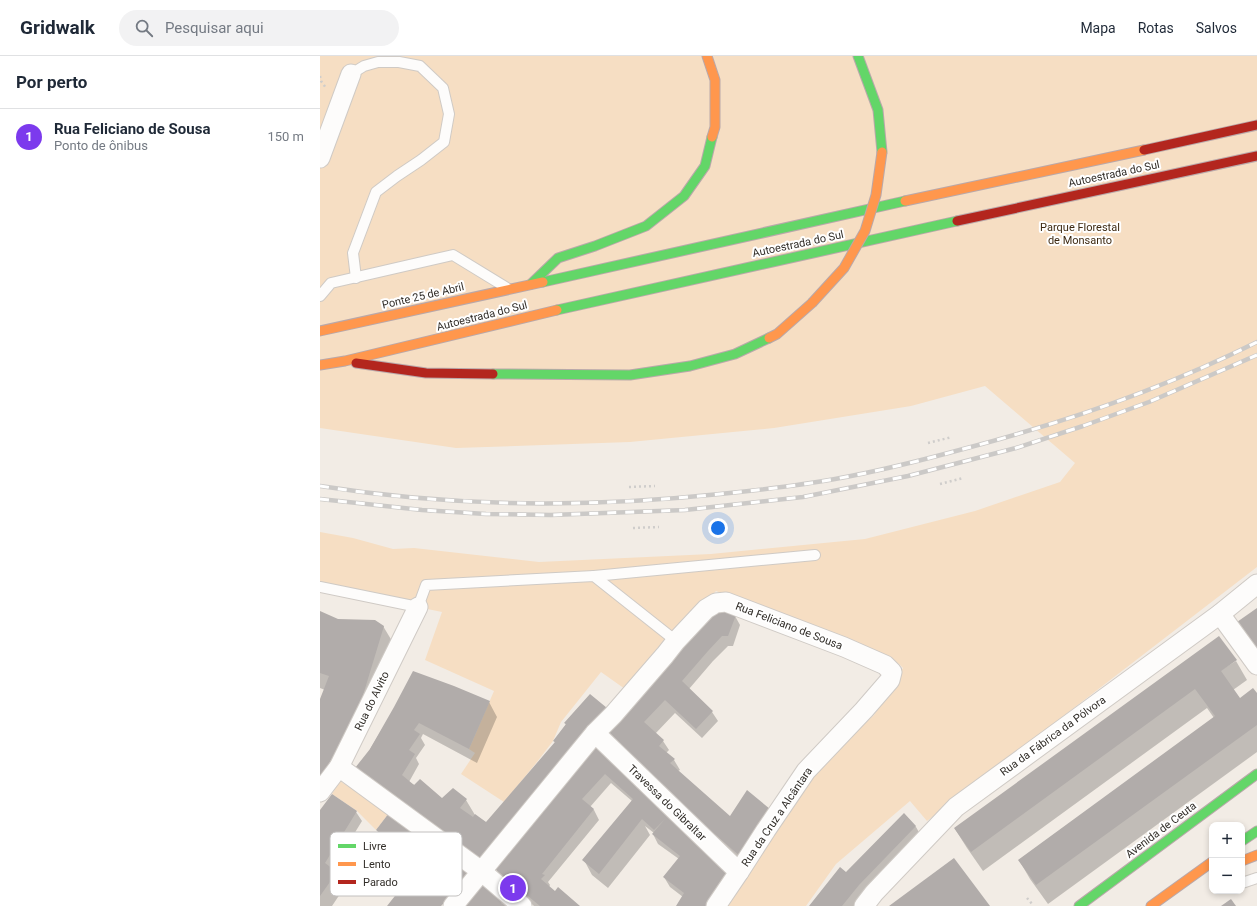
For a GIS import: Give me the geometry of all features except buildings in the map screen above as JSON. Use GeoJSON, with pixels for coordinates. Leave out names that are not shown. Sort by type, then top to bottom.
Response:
{"type":"FeatureCollection","features":[{"type":"Feature","properties":{"kind":"highway"},"geometry":{"type":"LineString","coordinates":[[531,284],[558,258],[595,246],[646,226],[684,196],[705,166],[716,127],[715,80],[707,56]]}},
{"type":"Feature","properties":{"kind":"highway"},"geometry":{"type":"LineString","coordinates":[[320,364],[345,361],[426,373],[630,375],[690,366],[735,354],[777,334],[812,303],[844,268],[865,231],[876,195],[882,152],[878,110],[868,79],[858,56]]}},
{"type":"Feature","properties":{"kind":"highway","name":"Autoestrada do Sul"},"geometry":{"type":"LineString","coordinates":[[531,284],[1257,125]]}},
{"type":"Feature","properties":{"kind":"highway","name":"Autoestrada do Sul"},"geometry":{"type":"LineString","coordinates":[[345,361],[651,289],[1100,189],[1257,156]]}},
{"type":"Feature","properties":{"kind":"highway","name":"Ponte 25 de Abril"},"geometry":{"type":"LineString","coordinates":[[320,331],[531,284]]}},
{"type":"Feature","properties":{"kind":"highway","name":"Avenida de Ceuta"},"geometry":{"type":"LineString","coordinates":[[1078,906],[1257,774]]}},
{"type":"Feature","properties":{"kind":"highway"},"geometry":{"type":"LineString","coordinates":[[1245,839],[1257,831]]}},
{"type":"Feature","properties":{"kind":"highway"},"geometry":{"type":"LineString","coordinates":[[1245,860],[1257,855]]}},
{"type":"Feature","properties":{"kind":"highway"},"geometry":{"type":"LineString","coordinates":[[1152,906],[1209,864]]}},
{"type":"Feature","properties":{"kind":"highway"},"geometry":{"type":"LineString","coordinates":[[1179,886],[1209,874]]}},
{"type":"Feature","properties":{"kind":"street"},"geometry":{"type":"LineString","coordinates":[[320,158],[351,74]]}},
{"type":"Feature","properties":{"kind":"street","name":"Rua da Fábrica da Pólvora"},"geometry":{"type":"LineString","coordinates":[[864,906],[874,893],[956,807],[1220,614],[1257,584]]}},
{"type":"Feature","properties":{"kind":"street","name":"Rua Feliciano de Sousa"},"geometry":{"type":"LineString","coordinates":[[462,895],[595,733],[639,685],[676,641],[706,609],[716,603],[726,602],[844,647],[878,662]]}},
{"type":"Feature","properties":{"kind":"street","name":"Rua do Alvito"},"geometry":{"type":"LineString","coordinates":[[320,792],[339,767],[418,608]]}},
{"type":"Feature","properties":{"kind":"street"},"geometry":{"type":"LineString","coordinates":[[1220,614],[1257,664]]}},
{"type":"Feature","properties":{"kind":"street","name":"Rua da Cruz a Alcântara"},"geometry":{"type":"LineString","coordinates":[[716,906],[806,771],[864,710],[890,680],[892,672],[885,665],[878,662]]}},
{"type":"Feature","properties":{"kind":"street","name":"Travessa do Gibraltar"},"geometry":{"type":"LineString","coordinates":[[595,733],[739,872]]}},
{"type":"Feature","properties":{"kind":"street"},"geometry":{"type":"LineString","coordinates":[[339,767],[428,832]]}},
{"type":"Feature","properties":{"kind":"street"},"geometry":{"type":"LineString","coordinates":[[462,857],[481,871],[522,906]]}},
{"type":"Feature","properties":{"kind":"street","name":"Rua Feliciano de Sousa"},"geometry":{"type":"LineString","coordinates":[[453,906],[461,896]]}},
{"type":"Feature","properties":{"kind":"lane"},"geometry":{"type":"LineString","coordinates":[[351,74],[364,66],[378,62],[399,62],[420,66],[443,88],[449,114],[444,142],[376,192],[353,253],[356,278]]}},
{"type":"Feature","properties":{"kind":"lane"},"geometry":{"type":"LineString","coordinates":[[320,296],[331,283],[453,255],[509,289]]}},
{"type":"Feature","properties":{"kind":"lane"},"geometry":{"type":"LineString","coordinates":[[320,587],[418,608],[426,585],[594,576],[815,555]]}},
{"type":"Feature","properties":{"kind":"lane"},"geometry":{"type":"LineString","coordinates":[[594,576],[676,641]]}},
{"type":"Feature","properties":{"kind":"lane"},"geometry":{"type":"LineString","coordinates":[[1220,614],[1257,588]]}},
{"type":"Feature","properties":{"kind":"lane"},"geometry":{"type":"LineString","coordinates":[[1245,882],[1257,878]]}},
{"type":"Feature","properties":{"kind":"path"},"geometry":{"type":"LineString","coordinates":[[320,76],[321,81]]}},
{"type":"Feature","properties":{"kind":"path"},"geometry":{"type":"LineString","coordinates":[[928,444],[952,437]]}},
{"type":"Feature","properties":{"kind":"path"},"geometry":{"type":"LineString","coordinates":[[940,484],[963,478]]}},
{"type":"Feature","properties":{"kind":"path"},"geometry":{"type":"LineString","coordinates":[[630,487],[655,486]]}},
{"type":"Feature","properties":{"kind":"path"},"geometry":{"type":"LineString","coordinates":[[633,528],[659,527]]}},
{"type":"Feature","properties":{"kind":"path"},"geometry":{"type":"LineString","coordinates":[[1027,898],[1033,905]]}},
{"type":"Feature","properties":{"kind":"green space","name":"Parque Florestal de Monsanto"},"geometry":{"type":"Polygon","coordinates":[[[320,56],[1257,56],[1257,567],[927,821],[910,801],[836,864],[806,906],[720,906],[803,779],[874,715],[903,668],[899,664],[848,641],[716,591],[625,689],[601,672],[561,722],[553,741],[504,802],[461,774],[475,753],[469,749],[494,691],[425,660],[442,612],[320,587],[320,532],[353,538],[393,549],[414,548],[539,562],[711,554],[865,539],[975,511],[1060,482],[1075,463],[985,386],[911,406],[774,428],[630,442],[456,448],[320,428],[320,56]]]}},
{"type":"Feature","properties":{"kind":"green space"},"geometry":{"type":"Polygon","coordinates":[[[340,781],[389,813],[376,830],[357,811],[332,794],[340,781]]]}},
{"type":"Feature","properties":{"kind":"railway"},"geometry":{"type":"LineString","coordinates":[[320,486],[419,498],[520,503],[570,503],[670,499],[806,484],[901,465],[1041,427],[1151,389],[1222,359],[1257,342]]}},
{"type":"Feature","properties":{"kind":"railway"},"geometry":{"type":"LineString","coordinates":[[320,499],[422,510],[486,514],[551,515],[685,510],[803,497],[908,476],[1016,448],[1149,402],[1257,355]]}},
{"type":"Feature","properties":{"kind":"traffic: fast"},"geometry":{"type":"LineString","coordinates":[[858,56],[878,110],[882,152]]}},
{"type":"Feature","properties":{"kind":"traffic: fast"},"geometry":{"type":"LineString","coordinates":[[531,284],[558,258],[595,246],[646,226],[684,196],[705,166],[712,137]]}},
{"type":"Feature","properties":{"kind":"traffic: fast"},"geometry":{"type":"LineString","coordinates":[[543,282],[905,201]]}},
{"type":"Feature","properties":{"kind":"traffic: fast"},"geometry":{"type":"LineString","coordinates":[[557,310],[957,221]]}},
{"type":"Feature","properties":{"kind":"traffic: fast"},"geometry":{"type":"LineString","coordinates":[[493,374],[630,375],[690,366],[735,354],[769,338]]}},
{"type":"Feature","properties":{"kind":"traffic: fast"},"geometry":{"type":"LineString","coordinates":[[1079,906],[1257,774]]}},
{"type":"Feature","properties":{"kind":"traffic: fast"},"geometry":{"type":"LineString","coordinates":[[1245,839],[1257,831]]}},
{"type":"Feature","properties":{"kind":"traffic: slow"},"geometry":{"type":"LineString","coordinates":[[707,56],[715,80],[715,127],[712,137]]}},
{"type":"Feature","properties":{"kind":"traffic: slow"},"geometry":{"type":"LineString","coordinates":[[905,201],[1144,150]]}},
{"type":"Feature","properties":{"kind":"traffic: slow"},"geometry":{"type":"LineString","coordinates":[[812,303],[844,268],[865,231],[876,195],[882,152]]}},
{"type":"Feature","properties":{"kind":"traffic: slow"},"geometry":{"type":"LineString","coordinates":[[320,331],[543,282]]}},
{"type":"Feature","properties":{"kind":"traffic: slow"},"geometry":{"type":"LineString","coordinates":[[769,338],[777,334],[812,303]]}},
{"type":"Feature","properties":{"kind":"traffic: slow"},"geometry":{"type":"LineString","coordinates":[[320,365],[345,361],[557,310]]}},
{"type":"Feature","properties":{"kind":"traffic: slow"},"geometry":{"type":"LineString","coordinates":[[1245,860],[1257,855]]}},
{"type":"Feature","properties":{"kind":"traffic: slow"},"geometry":{"type":"LineString","coordinates":[[1151,906],[1209,864]]}},
{"type":"Feature","properties":{"kind":"traffic: jam"},"geometry":{"type":"LineString","coordinates":[[1144,150],[1257,125]]}},
{"type":"Feature","properties":{"kind":"traffic: jam"},"geometry":{"type":"LineString","coordinates":[[957,221],[1257,156]]}},
{"type":"Feature","properties":{"kind":"traffic: jam"},"geometry":{"type":"LineString","coordinates":[[356,363],[426,373],[493,374]]}},
{"type":"Feature","properties":{"kind":"place","name":"Rua Feliciano de Sousa"},"geometry":{"type":"Point","coordinates":[513,888]}}]}
